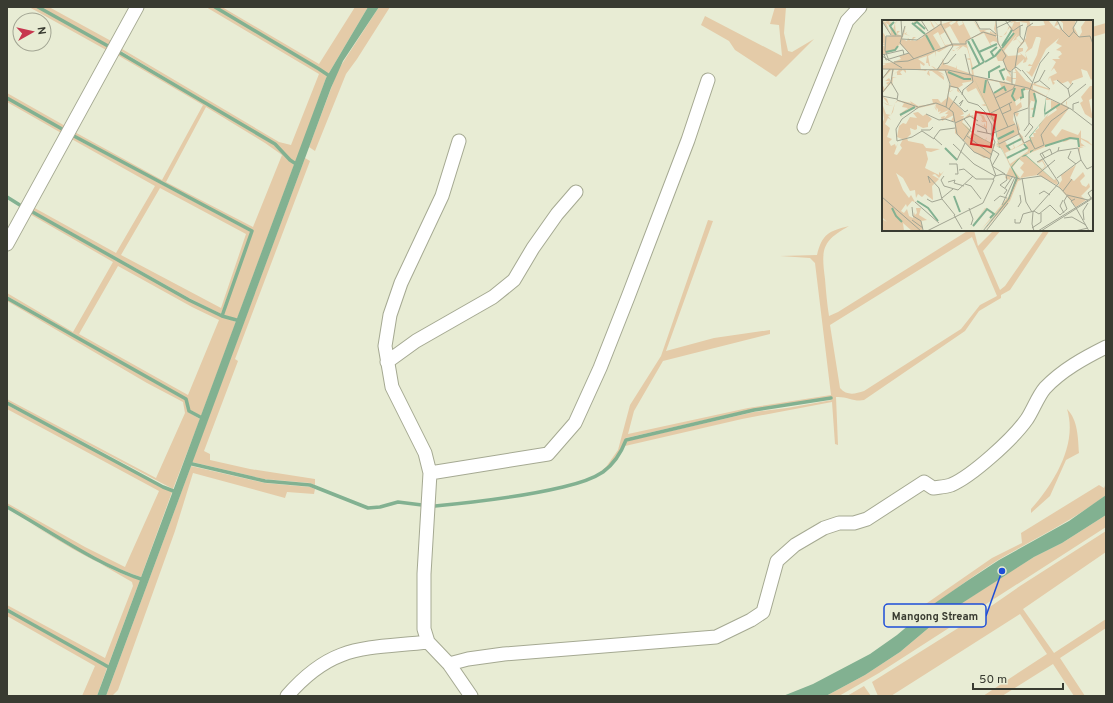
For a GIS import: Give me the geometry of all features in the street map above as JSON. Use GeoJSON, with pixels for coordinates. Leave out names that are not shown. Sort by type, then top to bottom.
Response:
{"type":"FeatureCollection","features":[{"type":"Feature","properties":{"kind":"street"},"geometry":{"type":"LineString","coordinates":[[7,244],[137,7]]}},
{"type":"Feature","properties":{"kind":"street"},"geometry":{"type":"LineString","coordinates":[[804,127],[847,21],[860,7]]}},
{"type":"Feature","properties":{"kind":"street"},"geometry":{"type":"LineString","coordinates":[[430,473],[548,454],[575,423],[600,368],[628,297],[688,140],[708,80]]}},
{"type":"Feature","properties":{"kind":"street"},"geometry":{"type":"LineString","coordinates":[[459,142],[442,196],[401,283],[390,315],[385,342],[386,362],[392,387],[425,453],[430,473],[423,599],[424,629],[428,642],[448,664],[471,696]]}},
{"type":"Feature","properties":{"kind":"street"},"geometry":{"type":"LineString","coordinates":[[386,362],[416,341],[493,296],[514,280],[532,248],[576,192]]}},
{"type":"Feature","properties":{"kind":"street"},"geometry":{"type":"LineString","coordinates":[[448,664],[468,659],[504,654],[716,637],[728,632],[763,612],[777,562],[795,545],[824,528],[839,524],[854,523],[867,519],[924,482],[933,488],[952,484],[990,458],[1014,436],[1036,405],[1044,389],[1056,378],[1071,365],[1106,347]]}},
{"type":"Feature","properties":{"kind":"street"},"geometry":{"type":"LineString","coordinates":[[287,696],[307,675],[323,663],[351,651],[428,642]]}},
{"type":"Feature","properties":{"kind":"shaded area"},"geometry":{"type":"Polygon","coordinates":[[[29,7],[36,7],[45,12],[38,12],[29,7]]]}},
{"type":"Feature","properties":{"kind":"shaded area"},"geometry":{"type":"Polygon","coordinates":[[[39,7],[49,7],[113,42],[111,46],[52,14],[52,12],[48,12],[39,7]]]}},
{"type":"Feature","properties":{"kind":"shaded area"},"geometry":{"type":"Polygon","coordinates":[[[206,7],[213,7],[318,70],[319,68],[216,7],[222,7],[319,64],[355,7],[368,7],[326,78],[296,162],[291,160],[275,143],[116,48],[117,46],[279,142],[291,145],[319,74],[206,7]]]}},
{"type":"Feature","properties":{"kind":"shaded area"},"geometry":{"type":"Polygon","coordinates":[[[368,7],[379,7],[343,61],[331,88],[106,696],[97,696],[326,78],[368,7]]]}},
{"type":"Feature","properties":{"kind":"shaded area"},"geometry":{"type":"Polygon","coordinates":[[[379,7],[390,7],[346,74],[315,151],[309,147],[338,70],[379,7]]]}},
{"type":"Feature","properties":{"kind":"shaded area"},"geometry":{"type":"Polygon","coordinates":[[[775,7],[786,7],[784,33],[788,51],[792,52],[814,39],[776,77],[735,50],[729,41],[701,25],[705,16],[782,56],[779,25],[770,24],[775,7]]]}},
{"type":"Feature","properties":{"kind":"shaded area"},"geometry":{"type":"Polygon","coordinates":[[[52,16],[110,48],[108,51],[52,20],[52,16]]]}},
{"type":"Feature","properties":{"kind":"shaded area"},"geometry":{"type":"Polygon","coordinates":[[[1106,23],[1106,33],[1093,37],[1093,27],[1106,23]]]}},
{"type":"Feature","properties":{"kind":"shaded area"},"geometry":{"type":"Polygon","coordinates":[[[115,50],[274,145],[294,165],[237,319],[223,315],[252,230],[70,133],[71,130],[162,180],[203,105],[114,53],[115,50]],[[206,107],[166,182],[253,227],[282,155],[206,107]]]}},
{"type":"Feature","properties":{"kind":"shaded area"},"geometry":{"type":"Polygon","coordinates":[[[7,93],[67,127],[65,130],[7,97],[7,93]]]}},
{"type":"Feature","properties":{"kind":"shaded area"},"geometry":{"type":"Polygon","coordinates":[[[7,99],[64,131],[63,134],[7,102],[7,99]]]}},
{"type":"Feature","properties":{"kind":"shaded area"},"geometry":{"type":"Polygon","coordinates":[[[69,135],[251,232],[221,314],[189,298],[30,209],[31,206],[116,253],[155,186],[68,137],[69,135]],[[160,188],[121,255],[221,308],[246,234],[160,188]]]}},
{"type":"Feature","properties":{"kind":"shaded area"},"geometry":{"type":"Polygon","coordinates":[[[305,158],[310,161],[235,359],[238,361],[204,451],[210,454],[210,460],[250,469],[315,479],[315,485],[310,483],[264,479],[192,462],[305,158]]]}},
{"type":"Feature","properties":{"kind":"shaded area"},"geometry":{"type":"Polygon","coordinates":[[[28,211],[189,301],[236,322],[201,416],[190,410],[186,398],[7,296],[7,293],[73,332],[113,262],[28,213],[28,211]],[[118,266],[79,334],[188,395],[219,320],[192,307],[118,266]]]}},
{"type":"Feature","properties":{"kind":"shaded area"},"geometry":{"type":"Polygon","coordinates":[[[708,220],[713,221],[666,351],[714,338],[770,330],[770,334],[663,361],[634,411],[628,434],[748,408],[831,395],[815,263],[810,258],[780,256],[817,255],[821,242],[827,234],[849,226],[833,236],[825,247],[823,260],[829,316],[838,312],[967,231],[974,231],[978,246],[993,231],[1000,231],[983,251],[1000,290],[1005,286],[1043,231],[1049,231],[1010,290],[1001,295],[1001,298],[979,311],[965,331],[864,400],[836,397],[838,445],[835,444],[832,402],[742,419],[625,446],[627,441],[754,412],[832,400],[831,398],[787,406],[753,409],[626,438],[618,454],[607,468],[597,474],[606,467],[618,450],[630,405],[661,356],[708,220]],[[972,237],[830,325],[840,388],[851,394],[864,391],[961,329],[980,305],[997,296],[972,237]]]}},
{"type":"Feature","properties":{"kind":"shaded area"},"geometry":{"type":"Polygon","coordinates":[[[7,299],[185,400],[188,412],[200,419],[173,489],[7,402],[7,399],[156,478],[185,413],[183,402],[147,383],[7,301],[7,299]]]}},
{"type":"Feature","properties":{"kind":"shaded area"},"geometry":{"type":"Polygon","coordinates":[[[7,405],[172,492],[141,577],[89,555],[7,506],[7,503],[85,547],[125,567],[159,491],[7,409],[7,405]]]}},
{"type":"Feature","properties":{"kind":"shaded area"},"geometry":{"type":"Polygon","coordinates":[[[1067,409],[1071,413],[1078,435],[1079,453],[1066,460],[1050,496],[1031,513],[1031,509],[1040,499],[1055,475],[1067,449],[1070,422],[1067,409]]]}},
{"type":"Feature","properties":{"kind":"shaded area"},"geometry":{"type":"Polygon","coordinates":[[[191,466],[265,483],[310,487],[315,489],[314,494],[287,492],[285,498],[193,473],[175,531],[118,690],[112,696],[106,696],[191,466]]]}},
{"type":"Feature","properties":{"kind":"shaded area"},"geometry":{"type":"Polygon","coordinates":[[[1106,483],[1106,495],[1093,504],[975,575],[909,625],[904,619],[992,558],[1022,543],[1021,533],[1099,485],[1104,488],[1106,483]]]}},
{"type":"Feature","properties":{"kind":"shaded area"},"geometry":{"type":"Polygon","coordinates":[[[1106,495],[1106,515],[1062,543],[1034,557],[944,615],[900,652],[865,675],[826,696],[783,696],[813,684],[870,654],[897,635],[935,603],[967,581],[999,560],[1069,521],[1106,495]]]}},
{"type":"Feature","properties":{"kind":"shaded area"},"geometry":{"type":"Polygon","coordinates":[[[1106,515],[1106,527],[879,673],[839,696],[826,696],[865,675],[900,652],[944,615],[997,580],[1034,557],[1062,543],[1106,515]]]}},
{"type":"Feature","properties":{"kind":"shaded area"},"geometry":{"type":"Polygon","coordinates":[[[24,520],[97,562],[72,548],[24,520]]]}},
{"type":"Feature","properties":{"kind":"shaded area"},"geometry":{"type":"Polygon","coordinates":[[[1106,531],[1106,552],[1023,609],[1054,653],[1106,619],[1106,628],[1060,658],[1085,696],[1074,696],[1053,664],[1002,696],[983,696],[1047,654],[1020,614],[891,696],[878,696],[872,682],[971,620],[1020,586],[1106,531]]]}},
{"type":"Feature","properties":{"kind":"shaded area"},"geometry":{"type":"Polygon","coordinates":[[[97,562],[140,580],[108,666],[7,608],[7,605],[105,658],[133,586],[132,582],[97,562]]]}},
{"type":"Feature","properties":{"kind":"shaded area"},"geometry":{"type":"Polygon","coordinates":[[[7,611],[107,668],[97,696],[82,696],[95,666],[7,616],[7,611]]]}},
{"type":"Feature","properties":{"kind":"shaded area"},"geometry":{"type":"Polygon","coordinates":[[[864,686],[871,696],[847,696],[864,686]]]}},
{"type":"Feature","properties":{"kind":"waterway"},"geometry":{"type":"LineString","coordinates":[[38,7],[108,46]]}},
{"type":"Feature","properties":{"kind":"waterway"},"geometry":{"type":"LineString","coordinates":[[215,7],[319,69],[328,75],[330,79]]}},
{"type":"Feature","properties":{"kind":"waterway"},"geometry":{"type":"LineString","coordinates":[[117,51],[275,144],[290,160],[299,166]]}},
{"type":"Feature","properties":{"kind":"waterway"},"geometry":{"type":"LineString","coordinates":[[7,98],[62,129]]}},
{"type":"Feature","properties":{"kind":"waterway"},"geometry":{"type":"LineString","coordinates":[[72,135],[252,231],[222,316]]}},
{"type":"Feature","properties":{"kind":"waterway"},"geometry":{"type":"LineString","coordinates":[[7,197],[23,207]]}},
{"type":"Feature","properties":{"kind":"waterway"},"geometry":{"type":"LineString","coordinates":[[29,210],[189,300],[222,316],[240,321]]}},
{"type":"Feature","properties":{"kind":"waterway"},"geometry":{"type":"LineString","coordinates":[[7,298],[186,399],[189,411],[204,419]]}},
{"type":"Feature","properties":{"kind":"waterway"},"geometry":{"type":"LineString","coordinates":[[435,506],[483,501],[547,491],[573,485],[594,477],[607,469],[617,458],[626,440],[754,410],[831,398]]}},
{"type":"Feature","properties":{"kind":"waterway"},"geometry":{"type":"LineString","coordinates":[[7,403],[163,487],[176,492]]}},
{"type":"Feature","properties":{"kind":"waterway"},"geometry":{"type":"LineString","coordinates":[[188,463],[265,481],[310,485],[368,508],[380,507],[398,502],[422,505]]}},
{"type":"Feature","properties":{"kind":"waterway"},"geometry":{"type":"LineString","coordinates":[[7,507],[91,557],[126,574],[144,580]]}},
{"type":"Feature","properties":{"kind":"waterway"},"geometry":{"type":"LineString","coordinates":[[7,610],[112,669]]}},
{"type":"Feature","properties":{"kind":"place","name":"Mangong Stream"},"geometry":{"type":"Point","coordinates":[1002,571]}}]}
